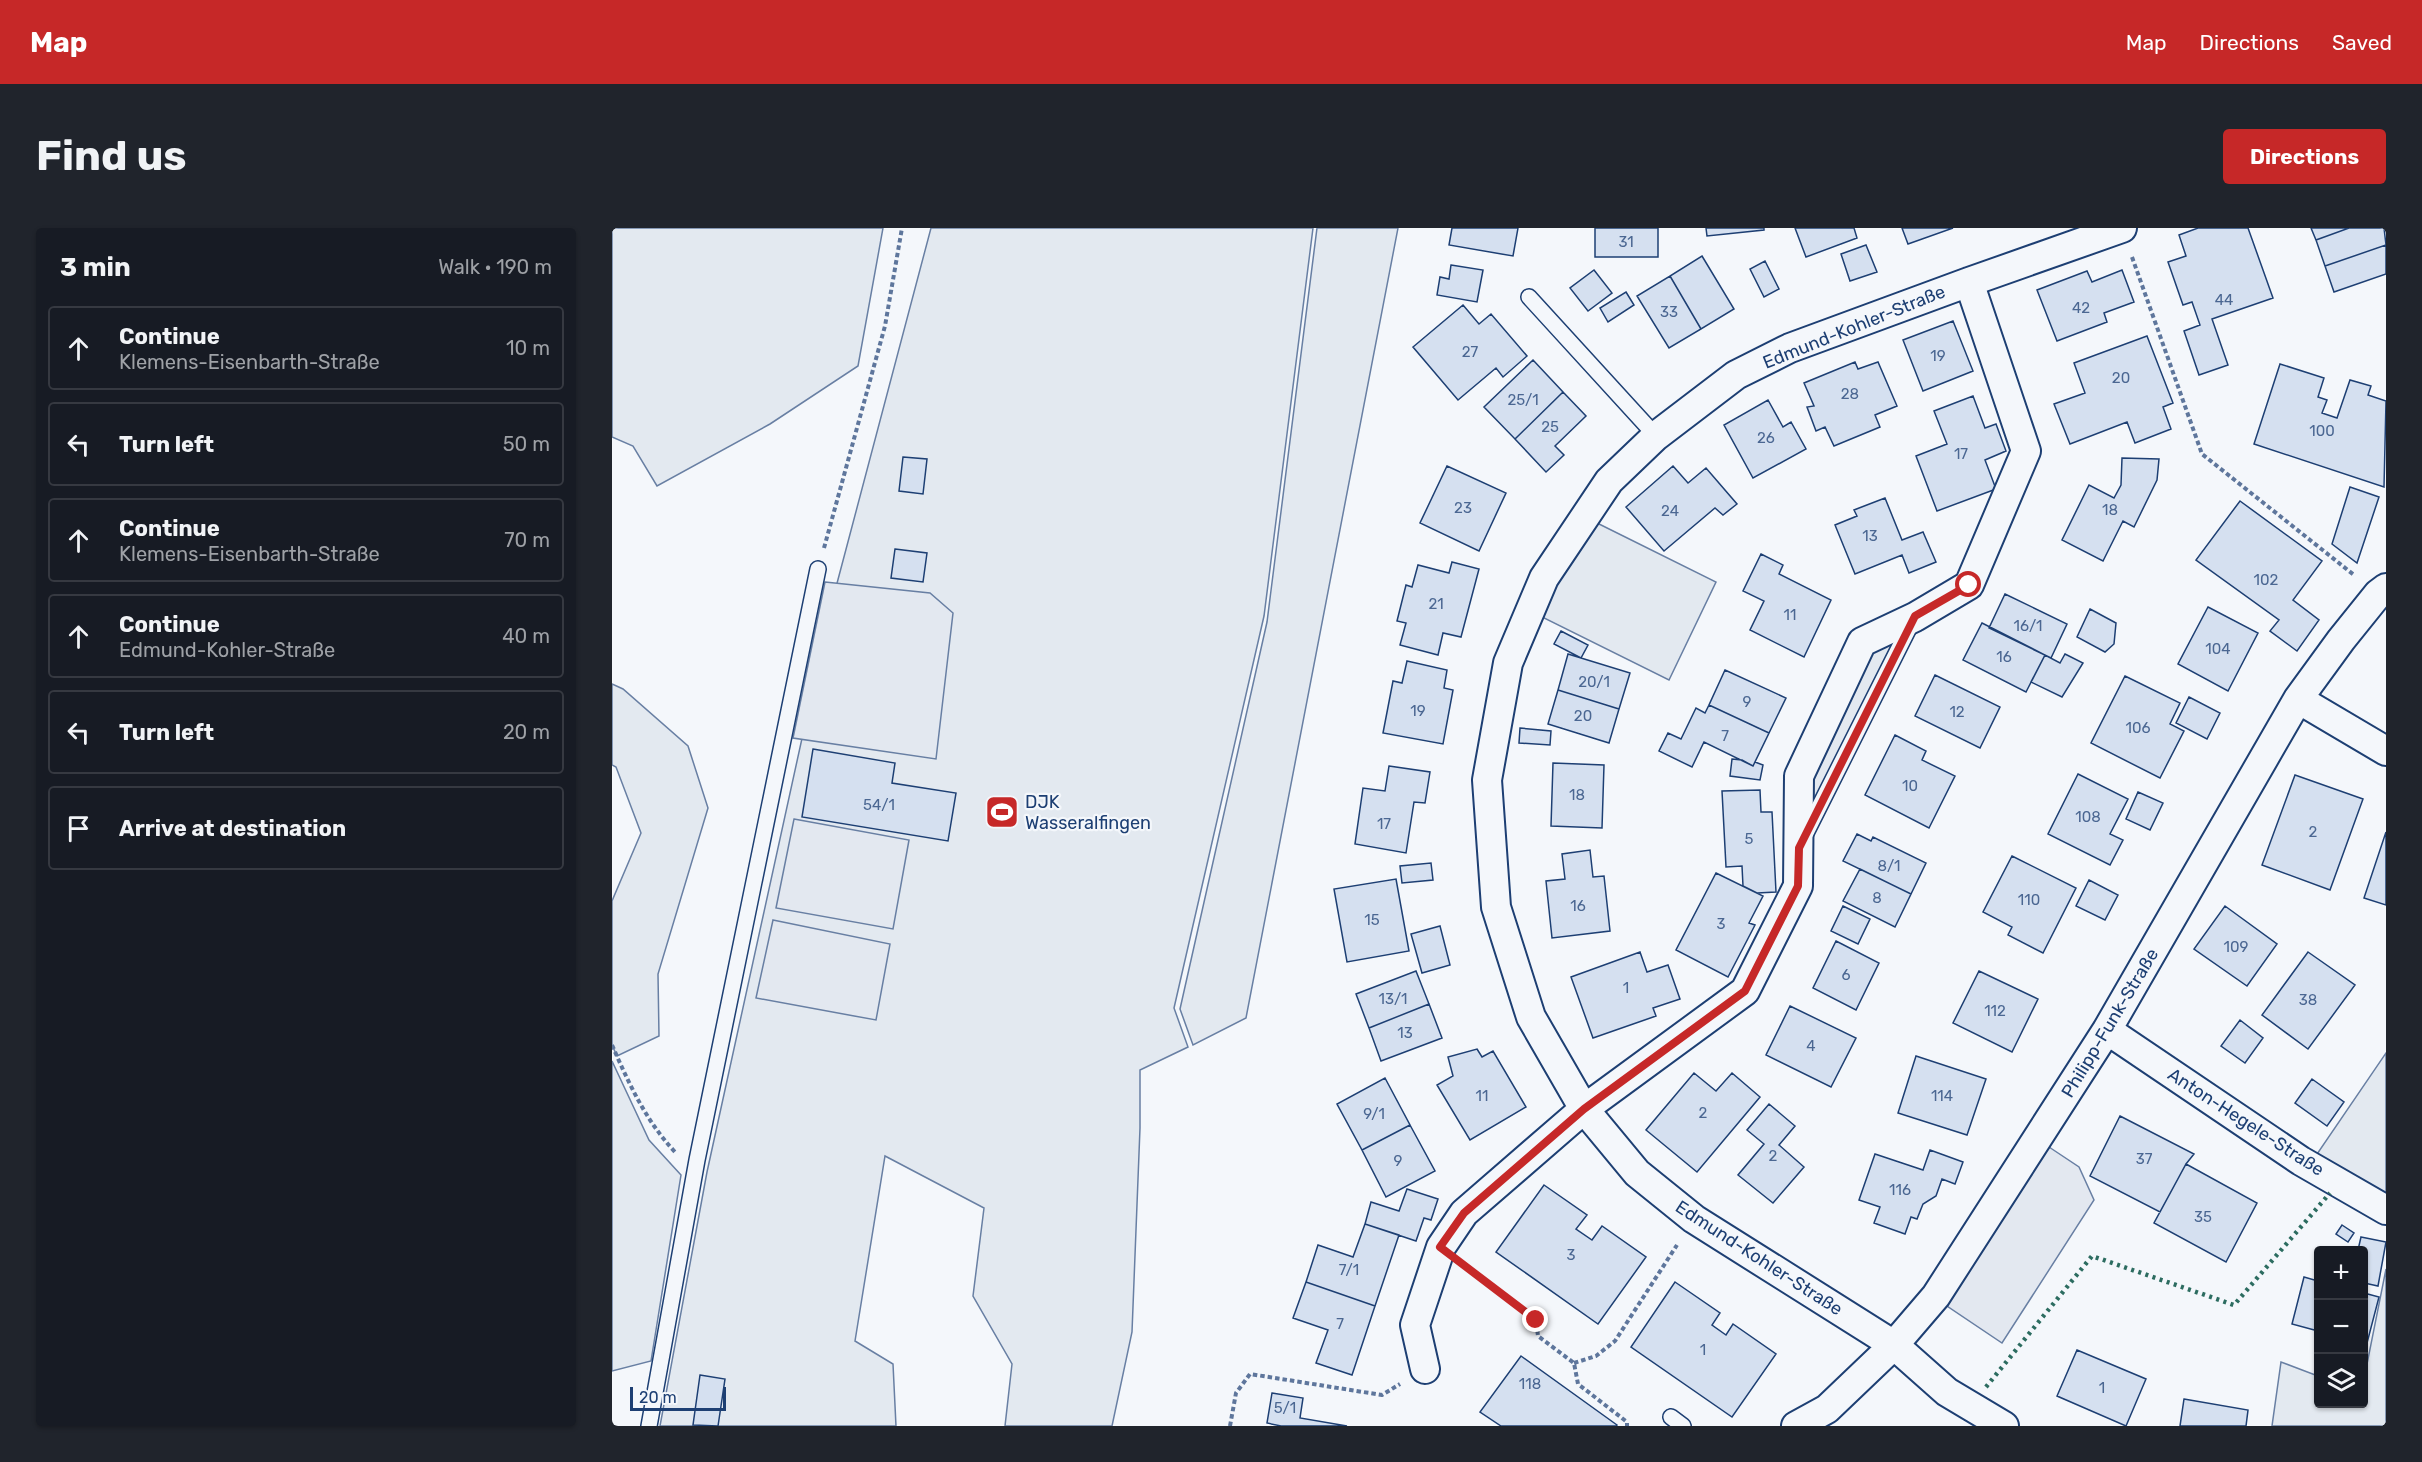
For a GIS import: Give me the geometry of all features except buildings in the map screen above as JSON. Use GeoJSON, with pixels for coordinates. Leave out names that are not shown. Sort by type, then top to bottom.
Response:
{"type":"FeatureCollection","features":[{"type":"Feature","properties":{"kind":"street","name":"Edmund-Kohler-Straße"},"geometry":{"type":"LineString","coordinates":[[2004,1426],[1947,1392],[1894,1345],[1694,1219],[1637,1173],[1584,1109],[1531,1017],[1496,907],[1486,780],[1508,663],[1544,578],[1610,481],[1656,436],[1736,375],[1781,353],[1969,282],[2122,228]]}},
{"type":"Feature","properties":{"kind":"street"},"geometry":{"type":"LineString","coordinates":[[1425,1369],[1415,1325],[1440,1247],[1464,1213],[1584,1109],[1745,991],[1798,886],[1799,776],[1863,642],[1969,585],[2026,451],[1969,282]]}},
{"type":"Feature","properties":{"kind":"street","name":"Philipp-Funk-Straße"},"geometry":{"type":"LineString","coordinates":[[1796,1426],[1827,1408],[1894,1345],[1936,1296],[2108,1030],[2298,699],[2382,591]]}},
{"type":"Feature","properties":{"kind":"street"},"geometry":{"type":"LineString","coordinates":[[2298,699],[2386,751]]}},
{"type":"Feature","properties":{"kind":"street","name":"Anton-Hegele-Straße"},"geometry":{"type":"LineString","coordinates":[[2108,1030],[2301,1161],[2386,1210]]}},
{"type":"Feature","properties":{"kind":"lane"},"geometry":{"type":"LineString","coordinates":[[1529,297],[1656,436]]}},
{"type":"Feature","properties":{"kind":"lane"},"geometry":{"type":"LineString","coordinates":[[650,1426],[695,1167],[818,569]]}},
{"type":"Feature","properties":{"kind":"path"},"geometry":{"type":"LineString","coordinates":[[818,569],[885,326],[903,228]]}},
{"type":"Feature","properties":{"kind":"path"},"geometry":{"type":"LineString","coordinates":[[2122,228],[2202,454],[2382,591]]}},
{"type":"Feature","properties":{"kind":"path"},"geometry":{"type":"LineString","coordinates":[[612,1045],[634,1094],[656,1131],[675,1151],[695,1167]]}},
{"type":"Feature","properties":{"kind":"path"},"geometry":{"type":"LineString","coordinates":[[1574,1363],[1596,1356],[1615,1341],[1694,1219]]}},
{"type":"Feature","properties":{"kind":"path"},"geometry":{"type":"LineString","coordinates":[[1440,1247],[1536,1320],[1538,1336],[1574,1363],[1578,1384],[1627,1422],[1627,1426]]}},
{"type":"Feature","properties":{"kind":"path"},"geometry":{"type":"LineString","coordinates":[[1230,1426],[1236,1393],[1250,1374],[1382,1395],[1425,1369]]}},
{"type":"Feature","properties":{"kind":"shaded area"},"geometry":{"type":"Polygon","coordinates":[[[612,228],[883,228],[858,366],[770,424],[657,486],[633,446],[612,437],[612,228]]]}},
{"type":"Feature","properties":{"kind":"shaded area","name":"DJK Wasseralfingen"},"geometry":{"type":"Polygon","coordinates":[[[931,228],[1313,228],[1264,616],[1174,1008],[1188,1047],[1140,1070],[1132,1332],[1112,1426],[1005,1426],[1012,1364],[973,1296],[984,1208],[885,1156],[855,1341],[893,1364],[896,1426],[660,1426],[707,1172],[831,606],[931,228]]]}},
{"type":"Feature","properties":{"kind":"shaded area"},"geometry":{"type":"Polygon","coordinates":[[[1317,228],[1398,228],[1246,1018],[1193,1045],[1180,1009],[1267,622],[1317,228]]]}},
{"type":"Feature","properties":{"kind":"shaded area"},"geometry":{"type":"Polygon","coordinates":[[[1591,520],[1716,582],[1669,680],[1538,615],[1591,520]]]}},
{"type":"Feature","properties":{"kind":"shaded area"},"geometry":{"type":"Polygon","coordinates":[[[825,582],[930,593],[953,613],[936,759],[793,738],[825,582]]]}},
{"type":"Feature","properties":{"kind":"shaded area"},"geometry":{"type":"Polygon","coordinates":[[[1915,617],[1799,848],[1799,776],[1862,642],[1915,617]]]}},
{"type":"Feature","properties":{"kind":"shaded area"},"geometry":{"type":"Polygon","coordinates":[[[612,684],[623,689],[688,746],[708,808],[658,974],[659,1036],[617,1056],[612,1045],[612,901],[641,833],[616,767],[612,765],[612,684]]]}},
{"type":"Feature","properties":{"kind":"shaded area"},"geometry":{"type":"Polygon","coordinates":[[[794,819],[909,840],[893,929],[776,908],[794,819]]]}},
{"type":"Feature","properties":{"kind":"shaded area"},"geometry":{"type":"Polygon","coordinates":[[[773,920],[890,944],[876,1020],[756,998],[773,920]]]}},
{"type":"Feature","properties":{"kind":"shaded area"},"geometry":{"type":"Polygon","coordinates":[[[2386,1053],[2386,1201],[2315,1157],[2386,1053]]]}},
{"type":"Feature","properties":{"kind":"shaded area"},"geometry":{"type":"Polygon","coordinates":[[[612,1061],[649,1140],[681,1175],[651,1361],[612,1371],[612,1061]]]}},
{"type":"Feature","properties":{"kind":"shaded area"},"geometry":{"type":"Polygon","coordinates":[[[2046,1145],[2079,1167],[2094,1200],[2002,1343],[1944,1304],[2046,1145]]]}},
{"type":"Feature","properties":{"kind":"shaded area"},"geometry":{"type":"Polygon","coordinates":[[[2386,1269],[2386,1426],[2272,1426],[2281,1362],[2314,1374],[2314,1408],[2368,1408],[2368,1359],[2386,1269]]]}},
{"type":"Feature","properties":{"kind":"hedge"},"geometry":{"type":"LineString","coordinates":[[1986,1387],[2092,1256],[2234,1305],[2330,1193]]}},
{"type":"Feature","properties":{"kind":"place","name":"DJK Wasseralfingen"},"geometry":{"type":"Point","coordinates":[1002,812]}},
{"type":"Feature","properties":{"kind":"route"},"geometry":{"type":"LineString","coordinates":[[1536,1320],[1440,1247],[1464,1213],[1584,1109],[1745,991],[1798,886],[1799,848],[1915,616],[1969,585]]}}]}
